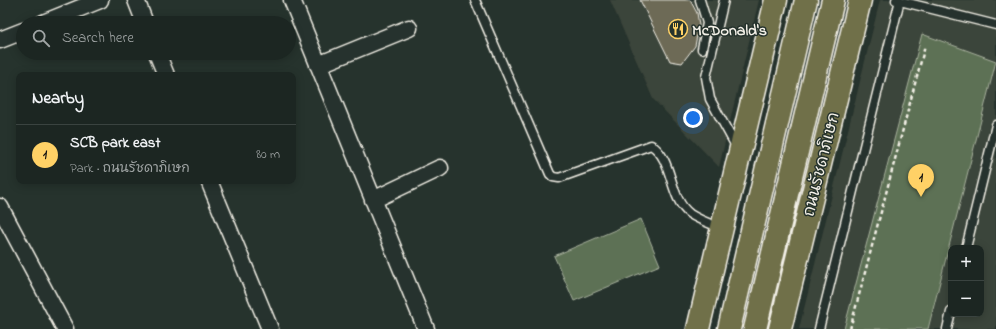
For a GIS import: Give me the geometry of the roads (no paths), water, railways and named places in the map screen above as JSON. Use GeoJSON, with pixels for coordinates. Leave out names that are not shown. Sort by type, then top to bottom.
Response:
{"type":"FeatureCollection","features":[{"type":"Feature","properties":{"kind":"main road"},"geometry":{"type":"LineString","coordinates":[[698,329],[776,0]]}},
{"type":"Feature","properties":{"kind":"main road"},"geometry":{"type":"LineString","coordinates":[[729,329],[806,0]]}},
{"type":"Feature","properties":{"kind":"main road","name":"ถนนรัชดาภิเษก"},"geometry":{"type":"LineString","coordinates":[[755,329],[833,0]]}},
{"type":"Feature","properties":{"kind":"main road","name":"ถนนรัชดาภิเษก"},"geometry":{"type":"LineString","coordinates":[[780,329],[860,0]]}},
{"type":"Feature","properties":{"kind":"street"},"geometry":{"type":"LineString","coordinates":[[60,16],[100,0]]}},
{"type":"Feature","properties":{"kind":"street"},"geometry":{"type":"LineString","coordinates":[[136,0],[142,16]]}},
{"type":"Feature","properties":{"kind":"street"},"geometry":{"type":"LineString","coordinates":[[292,0],[426,329]]}},
{"type":"Feature","properties":{"kind":"street"},"geometry":{"type":"LineString","coordinates":[[318,65],[409,28]]}},
{"type":"Feature","properties":{"kind":"street"},"geometry":{"type":"LineString","coordinates":[[0,40],[16,34]]}},
{"type":"Feature","properties":{"kind":"street"},"geometry":{"type":"LineString","coordinates":[[160,60],[165,72]]}},
{"type":"Feature","properties":{"kind":"street"},"geometry":{"type":"LineString","coordinates":[[373,200],[440,168]]}},
{"type":"Feature","properties":{"kind":"street"},"geometry":{"type":"LineString","coordinates":[[210,184],[270,329]]}},
{"type":"Feature","properties":{"kind":"street"},"geometry":{"type":"LineString","coordinates":[[0,207],[66,329]]}},
{"type":"Feature","properties":{"kind":"lane"},"geometry":{"type":"LineString","coordinates":[[475,0],[550,174],[553,177],[559,178],[651,145],[660,153],[681,205],[690,214],[722,229]]}},
{"type":"Feature","properties":{"kind":"lane"},"geometry":{"type":"LineString","coordinates":[[700,0],[707,23],[702,49]]}},
{"type":"Feature","properties":{"kind":"lane"},"geometry":{"type":"LineString","coordinates":[[724,0],[706,77],[710,99],[740,152]]}},
{"type":"Feature","properties":{"kind":"lane"},"geometry":{"type":"LineString","coordinates":[[819,329],[898,0],[995,22]]}},
{"type":"Feature","properties":{"kind":"lane"},"geometry":{"type":"LineString","coordinates":[[967,245],[996,125]]}},
{"type":"Feature","properties":{"kind":"lane"},"geometry":{"type":"LineString","coordinates":[[947,329],[950,317]]}},
{"type":"Feature","properties":{"kind":"place","name":"McDonald's"},"geometry":{"type":"Point","coordinates":[678,29]}},
{"type":"Feature","properties":{"kind":"place","name":"SCB park east"},"geometry":{"type":"Point","coordinates":[921,197]}}]}
